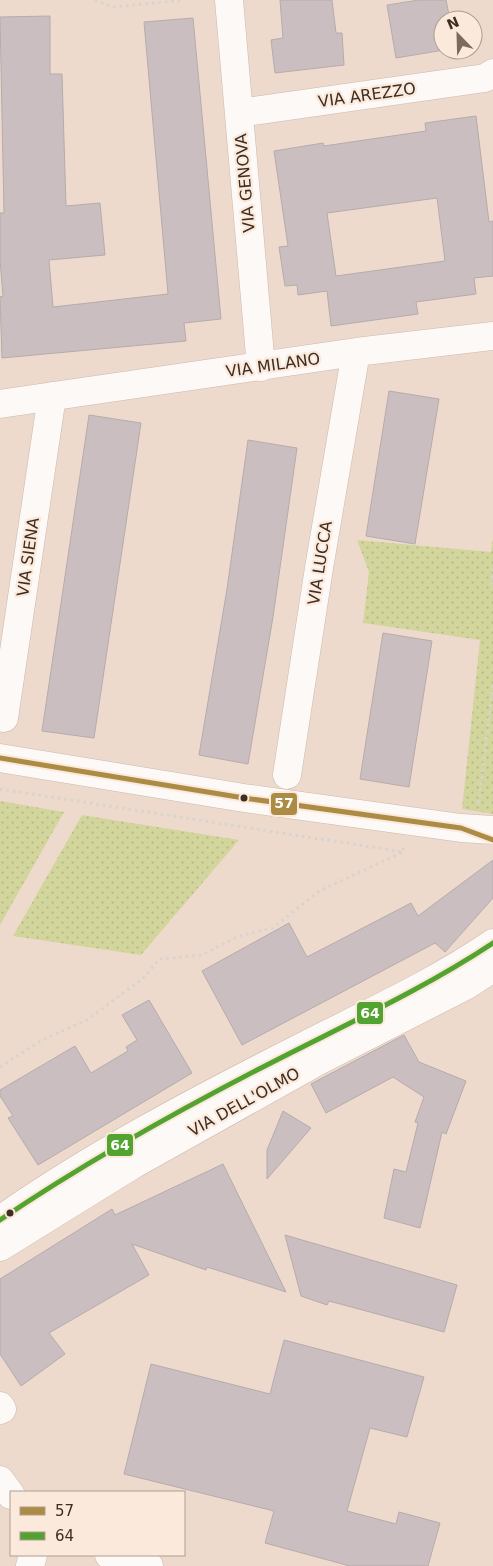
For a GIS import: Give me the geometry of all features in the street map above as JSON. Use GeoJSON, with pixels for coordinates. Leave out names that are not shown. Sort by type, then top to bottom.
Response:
{"type":"FeatureCollection","features":[{"type":"Feature","properties":{"kind":"street","name":"VIA GENOVA"},"geometry":{"type":"LineString","coordinates":[[230,0],[261,366]]}},
{"type":"Feature","properties":{"kind":"street","name":"VIA AREZZO"},"geometry":{"type":"LineString","coordinates":[[239,113],[485,78],[493,72]]}},
{"type":"Feature","properties":{"kind":"street","name":"VIA MILANO"},"geometry":{"type":"LineString","coordinates":[[0,404],[356,352],[493,336]]}},
{"type":"Feature","properties":{"kind":"street","name":"VIA LUCCA"},"geometry":{"type":"LineString","coordinates":[[287,775],[319,568],[356,352]]}},
{"type":"Feature","properties":{"kind":"street","name":"VIA SIENA"},"geometry":{"type":"LineString","coordinates":[[4,718],[52,396]]}},
{"type":"Feature","properties":{"kind":"street"},"geometry":{"type":"LineString","coordinates":[[0,758],[244,798],[461,828],[493,830]]}},
{"type":"Feature","properties":{"kind":"street"},"geometry":{"type":"LineString","coordinates":[[461,828],[493,840]]}},
{"type":"Feature","properties":{"kind":"street","name":"VIA DELL'OLMO"},"geometry":{"type":"LineString","coordinates":[[0,1220],[97,1158],[238,1079],[400,997],[493,943]]}},
{"type":"Feature","properties":{"kind":"street","name":"VIA DELL'OLMO"},"geometry":{"type":"LineString","coordinates":[[0,1246],[134,1164],[320,1060],[467,985],[493,968]]}},
{"type":"Feature","properties":{"kind":"street"},"geometry":{"type":"LineString","coordinates":[[0,1406],[2,1409],[0,1410]]}},
{"type":"Feature","properties":{"kind":"street"},"geometry":{"type":"LineString","coordinates":[[0,1480],[10,1494]]}},
{"type":"Feature","properties":{"kind":"street"},"geometry":{"type":"LineString","coordinates":[[113,1556],[149,1566]]}},
{"type":"Feature","properties":{"kind":"path"},"geometry":{"type":"LineString","coordinates":[[95,0],[112,7],[185,0]]}},
{"type":"Feature","properties":{"kind":"path"},"geometry":{"type":"LineString","coordinates":[[493,569],[493,587]]}},
{"type":"Feature","properties":{"kind":"path"},"geometry":{"type":"LineString","coordinates":[[469,801],[478,802],[493,685]]}},
{"type":"Feature","properties":{"kind":"path"},"geometry":{"type":"LineString","coordinates":[[0,1067],[42,1040],[87,1020],[144,976],[159,960],[202,955],[239,936],[273,928],[318,891],[403,852]]}},
{"type":"Feature","properties":{"kind":"green space"},"geometry":{"type":"Polygon","coordinates":[[[493,539],[493,814],[462,809],[480,640],[363,623],[369,572],[357,540],[491,552],[493,539]]]}},
{"type":"Feature","properties":{"kind":"green space"},"geometry":{"type":"Polygon","coordinates":[[[0,801],[64,812],[0,925],[0,801]]]}},
{"type":"Feature","properties":{"kind":"green space"},"geometry":{"type":"Polygon","coordinates":[[[82,815],[239,840],[141,955],[13,936],[82,815]]]}},
{"type":"Feature","properties":{"kind":"building"},"geometry":{"type":"Polygon","coordinates":[[[280,0],[332,0],[336,33],[342,33],[344,65],[275,73],[271,40],[283,38],[280,0]]]}},
{"type":"Feature","properties":{"kind":"building"},"geometry":{"type":"Polygon","coordinates":[[[419,0],[446,0],[448,10],[433,10],[433,52],[396,58],[387,5],[419,0]]]}},
{"type":"Feature","properties":{"kind":"building"},"geometry":{"type":"Polygon","coordinates":[[[50,16],[50,74],[62,74],[66,206],[100,203],[105,255],[49,260],[53,307],[168,294],[144,22],[193,18],[221,319],[184,323],[186,341],[2,358],[0,297],[3,296],[0,260],[0,213],[4,213],[0,17],[50,16]]]}},
{"type":"Feature","properties":{"kind":"building"},"geometry":{"type":"Polygon","coordinates":[[[476,116],[489,222],[493,221],[493,276],[474,278],[476,294],[416,302],[418,314],[331,326],[327,291],[298,295],[297,285],[285,286],[279,247],[288,246],[274,151],[323,143],[324,146],[426,131],[425,123],[476,116]],[[437,198],[327,213],[336,276],[445,261],[437,198]]]}},
{"type":"Feature","properties":{"kind":"building"},"geometry":{"type":"Polygon","coordinates":[[[389,391],[439,399],[415,544],[366,536],[389,391]]]}},
{"type":"Feature","properties":{"kind":"building"},"geometry":{"type":"Polygon","coordinates":[[[89,415],[141,423],[94,738],[42,731],[89,415]]]}},
{"type":"Feature","properties":{"kind":"building"},"geometry":{"type":"Polygon","coordinates":[[[248,440],[297,448],[273,617],[248,764],[199,755],[227,589],[248,440]]]}},
{"type":"Feature","properties":{"kind":"building"},"geometry":{"type":"Polygon","coordinates":[[[383,633],[432,641],[409,787],[360,779],[383,633]]]}},
{"type":"Feature","properties":{"kind":"building"},"geometry":{"type":"Polygon","coordinates":[[[493,860],[493,898],[445,952],[435,943],[242,1045],[202,971],[289,923],[307,957],[411,903],[418,916],[493,860]]]}},
{"type":"Feature","properties":{"kind":"building"},"geometry":{"type":"Polygon","coordinates":[[[149,1000],[192,1073],[38,1165],[8,1118],[13,1116],[0,1096],[0,1090],[75,1046],[91,1073],[128,1051],[126,1047],[137,1040],[122,1015],[149,1000]]]}},
{"type":"Feature","properties":{"kind":"building"},"geometry":{"type":"Polygon","coordinates":[[[404,1035],[419,1062],[466,1081],[446,1134],[442,1132],[420,1228],[384,1218],[394,1169],[406,1172],[418,1123],[415,1122],[424,1097],[393,1077],[326,1113],[311,1084],[404,1035]]]}},
{"type":"Feature","properties":{"kind":"building"},"geometry":{"type":"Polygon","coordinates":[[[283,1111],[311,1128],[267,1179],[267,1150],[283,1111]]]}},
{"type":"Feature","properties":{"kind":"building"},"geometry":{"type":"Polygon","coordinates":[[[223,1164],[286,1292],[207,1267],[206,1270],[132,1244],[149,1275],[49,1333],[65,1354],[21,1386],[0,1354],[0,1279],[112,1209],[115,1215],[223,1164]]]}},
{"type":"Feature","properties":{"kind":"building"},"geometry":{"type":"Polygon","coordinates":[[[285,1235],[457,1285],[444,1332],[329,1301],[327,1305],[301,1296],[285,1235]]]}},
{"type":"Feature","properties":{"kind":"building"},"geometry":{"type":"Polygon","coordinates":[[[284,1340],[424,1377],[407,1437],[370,1428],[347,1511],[396,1524],[399,1512],[440,1523],[428,1566],[350,1566],[265,1543],[274,1511],[124,1474],[151,1364],[270,1394],[284,1340]]]}},
{"type":"Feature","properties":{"kind":"transit line","name":"57"},"geometry":{"type":"LineString","coordinates":[[0,758],[244,798],[461,828],[493,840]]}},
{"type":"Feature","properties":{"kind":"transit line","name":"64"},"geometry":{"type":"LineString","coordinates":[[0,1220],[63,1179],[160,1122],[259,1069],[407,994],[493,943]]}}]}
